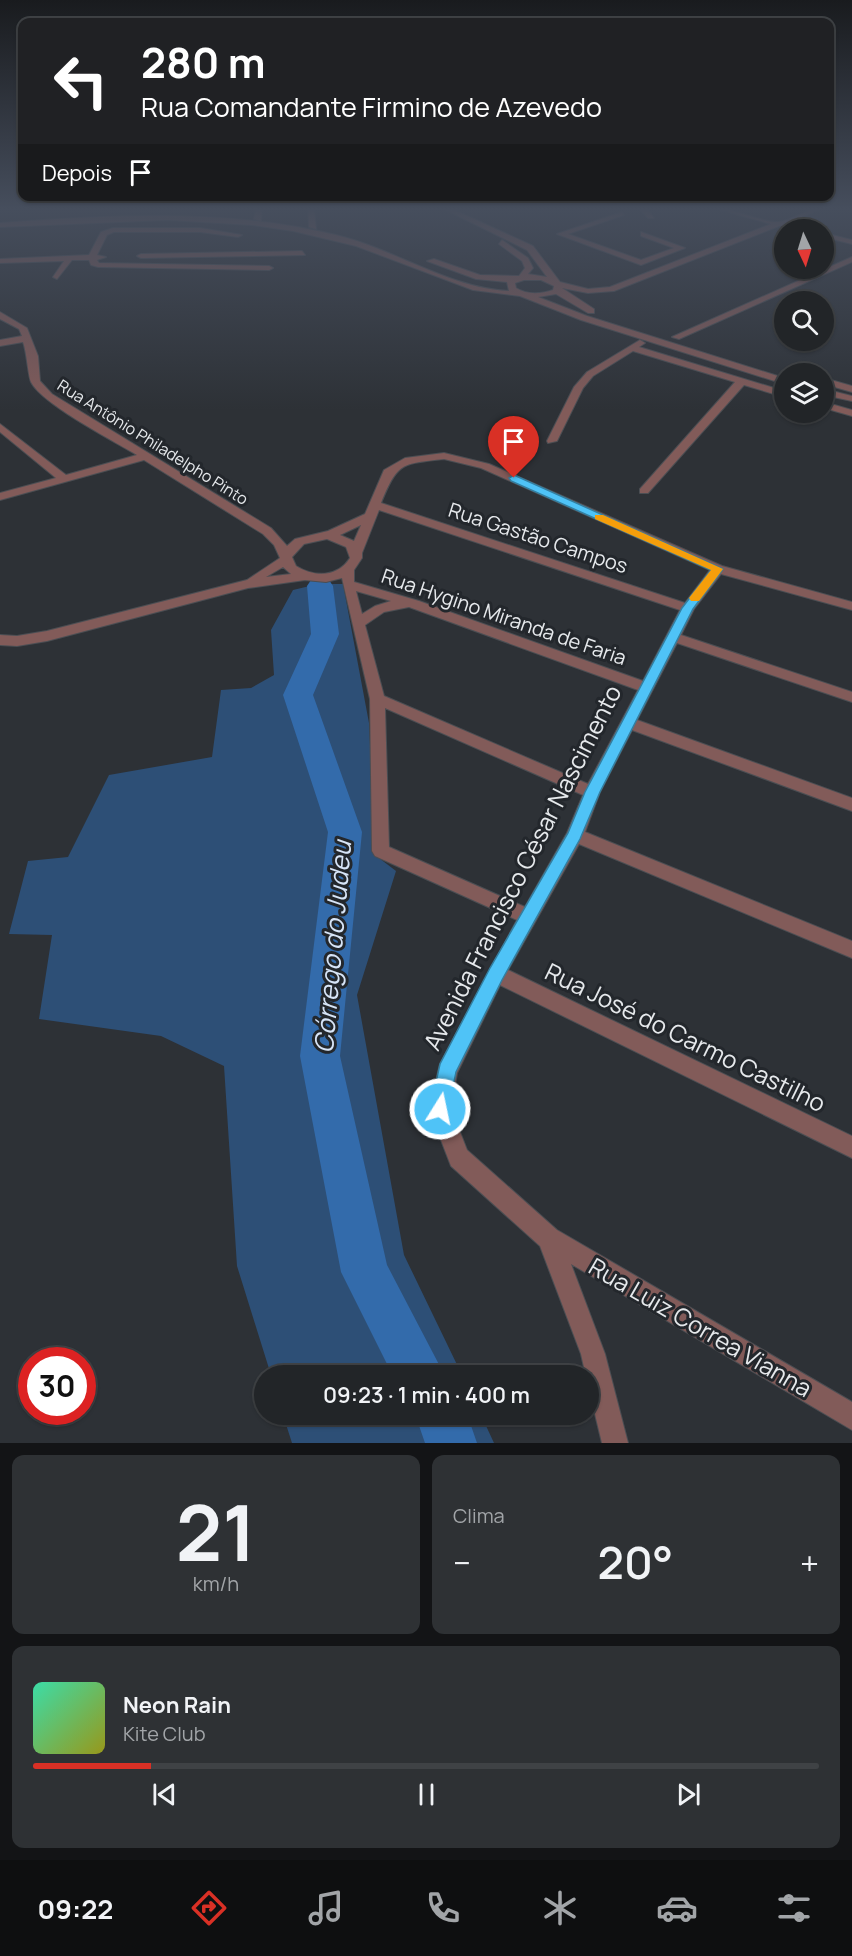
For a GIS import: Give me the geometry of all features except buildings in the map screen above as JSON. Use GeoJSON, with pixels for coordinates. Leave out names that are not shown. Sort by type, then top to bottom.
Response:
{"type":"FeatureCollection","features":[{"type":"Feature","properties":{"kind":"street"},"geometry":{"type":"LineString","coordinates":[[439,275],[476,290],[504,295],[546,295],[557,286]]}},
{"type":"Feature","properties":{"kind":"street"},"geometry":{"type":"LineString","coordinates":[[474,275],[519,279],[545,278],[585,309],[774,367]]}},
{"type":"Feature","properties":{"kind":"street"},"geometry":{"type":"LineString","coordinates":[[522,275],[511,282],[512,289],[584,318],[774,378]]}},
{"type":"Feature","properties":{"kind":"street"},"geometry":{"type":"LineString","coordinates":[[549,275],[557,286],[588,291],[611,290],[648,275]]}},
{"type":"Feature","properties":{"kind":"street"},"geometry":{"type":"LineString","coordinates":[[676,337],[815,275]]}},
{"type":"Feature","properties":{"kind":"street"},"geometry":{"type":"LineString","coordinates":[[0,315],[22,328],[28,338],[0,343]]}},
{"type":"Feature","properties":{"kind":"street","name":"Rua Antônio Philadelpho Pinto"},"geometry":{"type":"LineString","coordinates":[[28,338],[33,356],[35,381],[48,396],[267,531]]}},
{"type":"Feature","properties":{"kind":"street"},"geometry":{"type":"LineString","coordinates":[[552,441],[579,387],[590,374],[647,338]]}},
{"type":"Feature","properties":{"kind":"street"},"geometry":{"type":"LineString","coordinates":[[632,348],[774,391]]}},
{"type":"Feature","properties":{"kind":"street"},"geometry":{"type":"LineString","coordinates":[[644,491],[741,381]]}},
{"type":"Feature","properties":{"kind":"street"},"geometry":{"type":"LineString","coordinates":[[834,384],[852,389]]}},
{"type":"Feature","properties":{"kind":"street"},"geometry":{"type":"LineString","coordinates":[[834,394],[852,399]]}},
{"type":"Feature","properties":{"kind":"street"},"geometry":{"type":"LineString","coordinates":[[834,408],[852,413]]}},
{"type":"Feature","properties":{"kind":"street"},"geometry":{"type":"LineString","coordinates":[[0,427],[64,479]]}},
{"type":"Feature","properties":{"kind":"street"},"geometry":{"type":"LineString","coordinates":[[0,497],[147,456]]}},
{"type":"Feature","properties":{"kind":"street"},"geometry":{"type":"LineString","coordinates":[[527,916],[381,851],[378,699],[348,577],[388,472],[409,460],[429,456],[459,459],[530,485],[718,569],[852,606]]}},
{"type":"Feature","properties":{"kind":"street"},"geometry":{"type":"LineString","coordinates":[[248,584],[286,559],[293,546],[323,536],[374,510]]}},
{"type":"Feature","properties":{"kind":"street","name":"Rua Gastão Campos"},"geometry":{"type":"LineString","coordinates":[[374,510],[688,608]]}},
{"type":"Feature","properties":{"kind":"street"},"geometry":{"type":"LineString","coordinates":[[267,531],[323,536],[346,541],[356,552]]}},
{"type":"Feature","properties":{"kind":"street"},"geometry":{"type":"LineString","coordinates":[[267,531],[279,543],[290,568],[304,576]]}},
{"type":"Feature","properties":{"kind":"street","name":"Avenida Francisco César Nascimento"},"geometry":{"type":"LineString","coordinates":[[615,1443],[593,1354],[549,1238],[459,1158],[440,1109],[447,1071],[496,974],[575,835],[592,792],[688,608],[718,569]]}},
{"type":"Feature","properties":{"kind":"street"},"geometry":{"type":"LineString","coordinates":[[0,640],[17,641],[47,636],[248,584],[304,576],[348,577]]}},
{"type":"Feature","properties":{"kind":"street","name":"Rua Hygino Miranda de Faria"},"geometry":{"type":"LineString","coordinates":[[348,577],[414,604],[646,687]]}},
{"type":"Feature","properties":{"kind":"street"},"geometry":{"type":"LineString","coordinates":[[358,624],[372,611],[388,605],[414,604]]}},
{"type":"Feature","properties":{"kind":"street"},"geometry":{"type":"LineString","coordinates":[[673,637],[852,697]]}},
{"type":"Feature","properties":{"kind":"street"},"geometry":{"type":"LineString","coordinates":[[378,699],[592,792]]}},
{"type":"Feature","properties":{"kind":"street"},"geometry":{"type":"LineString","coordinates":[[628,723],[852,805]]}},
{"type":"Feature","properties":{"kind":"street"},"geometry":{"type":"LineString","coordinates":[[575,835],[852,950]]}},
{"type":"Feature","properties":{"kind":"street","name":"Rua José do Carmo Castilho"},"geometry":{"type":"LineString","coordinates":[[496,974],[852,1147]]}},
{"type":"Feature","properties":{"kind":"street","name":"Rua Luiz Correa Vianna"},"geometry":{"type":"LineString","coordinates":[[549,1238],[852,1417]]}},
{"type":"Feature","properties":{"kind":"shaded area"},"geometry":{"type":"Polygon","coordinates":[[[318,584],[343,584],[369,723],[375,855],[396,871],[357,995],[404,1255],[457,1365],[268,1365],[237,1266],[224,1066],[161,1036],[39,1019],[52,935],[9,934],[28,861],[68,857],[109,775],[212,757],[221,690],[251,688],[274,675],[271,630],[293,590],[318,584]]]}},
{"type":"Feature","properties":{"kind":"shaded area"},"geometry":{"type":"Polygon","coordinates":[[[286,1425],[486,1425],[494,1443],[292,1443],[286,1425]]]}},
{"type":"Feature","properties":{"kind":"waterway","name":"Córrego do Judeu"},"geometry":{"type":"LineString","coordinates":[[320,586],[325,634],[298,695],[345,832],[320,1056],[365,1272],[414,1365]]}},
{"type":"Feature","properties":{"kind":"waterway","name":"Córrego do Judeu"},"geometry":{"type":"LineString","coordinates":[[445,1425],[451,1443]]}},
{"type":"Feature","properties":{"kind":"slow traffic"},"geometry":{"type":"LineString","coordinates":[[599,517],[718,569],[695,598]]}},
{"type":"Feature","properties":{"kind":"route"},"geometry":{"type":"LineString","coordinates":[[440,1109],[447,1071],[496,974],[575,835],[592,792],[688,608],[718,569],[650,541],[514,478]]}}]}
